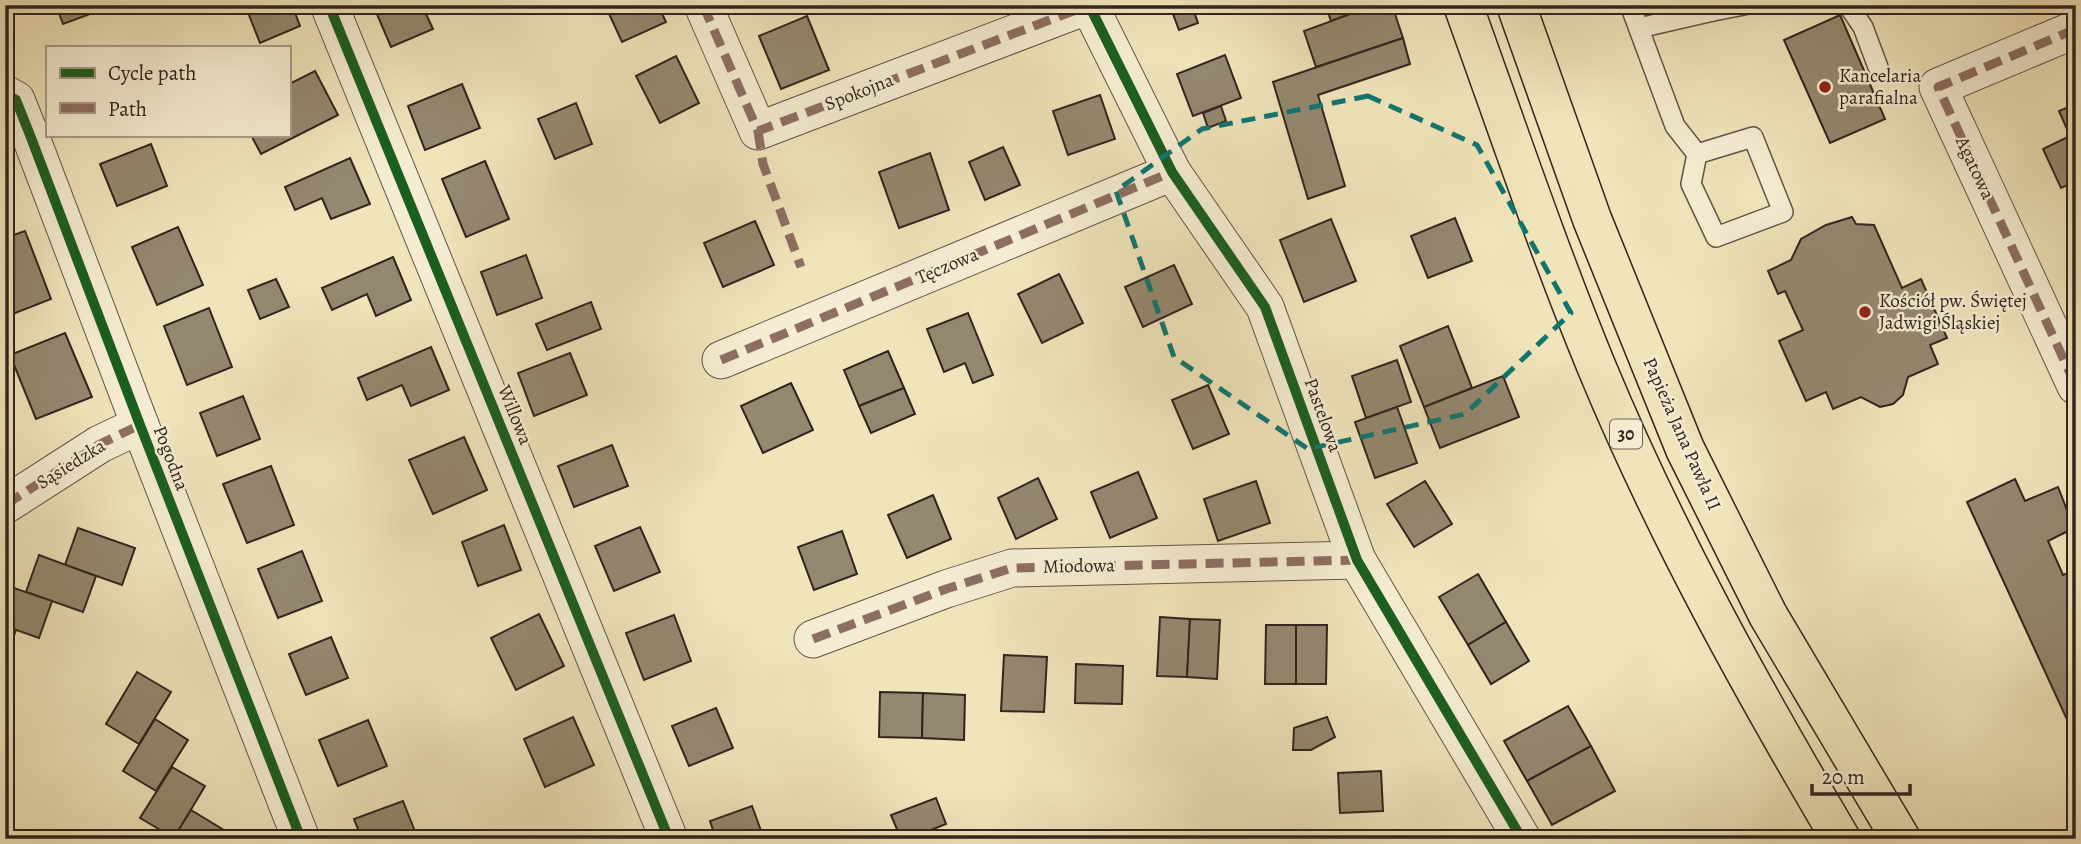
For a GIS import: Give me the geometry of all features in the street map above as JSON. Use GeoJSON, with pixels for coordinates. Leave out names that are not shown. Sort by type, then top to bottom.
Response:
{"type":"FeatureCollection","features":[{"type":"Feature","properties":{"kind":"main road","name":"30"},"geometry":{"type":"LineString","coordinates":[[1463,5],[1560,276],[1653,493],[1728,643],[1841,839]]}},
{"type":"Feature","properties":{"kind":"main road","name":"Papieża Jana Pawła II"},"geometry":{"type":"LineString","coordinates":[[1516,5],[1592,219],[1685,449],[1768,615],[1901,839]]}},
{"type":"Feature","properties":{"kind":"street","name":"Willowa"},"geometry":{"type":"LineString","coordinates":[[329,5],[669,839]]}},
{"type":"Feature","properties":{"kind":"street","name":"Spokojna"},"geometry":{"type":"LineString","coordinates":[[704,5],[758,131],[1089,5]]}},
{"type":"Feature","properties":{"kind":"street","name":"Pastelowa"},"geometry":{"type":"LineString","coordinates":[[1089,5],[1172,172],[1265,307],[1357,560],[1522,839]]}},
{"type":"Feature","properties":{"kind":"street","name":"Agatowa"},"geometry":{"type":"LineString","coordinates":[[2076,29],[1938,87],[2076,386]]}},
{"type":"Feature","properties":{"kind":"street","name":"Pogodna"},"geometry":{"type":"LineString","coordinates":[[5,94],[16,100],[301,839]]}},
{"type":"Feature","properties":{"kind":"street","name":"Tęczowa"},"geometry":{"type":"LineString","coordinates":[[721,360],[1172,172]]}},
{"type":"Feature","properties":{"kind":"street","name":"Sąsiedzka"},"geometry":{"type":"LineString","coordinates":[[5,506],[100,444],[140,425]]}},
{"type":"Feature","properties":{"kind":"street","name":"Miodowa"},"geometry":{"type":"LineString","coordinates":[[813,639],[946,589],[1012,568],[1357,560]]}},
{"type":"Feature","properties":{"kind":"lane"},"geometry":{"type":"LineString","coordinates":[[1630,5],[1675,126],[1697,154],[1691,184],[1716,237],[1783,212],[1753,137],[1697,154]]}},
{"type":"Feature","properties":{"kind":"lane"},"geometry":{"type":"LineString","coordinates":[[1639,28],[1712,8],[1744,5]]}},
{"type":"Feature","properties":{"kind":"lane"},"geometry":{"type":"LineString","coordinates":[[1848,5],[1863,27],[1878,67]]}},
{"type":"Feature","properties":{"kind":"highlighted area"},"geometry":{"type":"Polygon","coordinates":[[[1368,96],[1477,145],[1571,313],[1465,414],[1308,449],[1174,357],[1116,191],[1202,129],[1368,96]]]}},
{"type":"Feature","properties":{"kind":"building"},"geometry":{"type":"Polygon","coordinates":[[[56,5],[90,5],[93,13],[63,24],[56,5]]]}},
{"type":"Feature","properties":{"kind":"building"},"geometry":{"type":"Polygon","coordinates":[[[245,5],[292,5],[300,26],[260,43],[245,5]]]}},
{"type":"Feature","properties":{"kind":"building"},"geometry":{"type":"Polygon","coordinates":[[[373,5],[422,5],[433,29],[391,47],[373,5]]]}},
{"type":"Feature","properties":{"kind":"building"},"geometry":{"type":"Polygon","coordinates":[[[605,5],[658,5],[666,22],[622,42],[605,5]]]}},
{"type":"Feature","properties":{"kind":"building"},"geometry":{"type":"Polygon","coordinates":[[[1340,5],[1352,5],[1355,12],[1331,21],[1327,10],[1340,5]]]}},
{"type":"Feature","properties":{"kind":"building"},"geometry":{"type":"Polygon","coordinates":[[[1375,5],[1392,5],[1403,38],[1316,67],[1304,31],[1375,5]]]}},
{"type":"Feature","properties":{"kind":"building"},"geometry":{"type":"Polygon","coordinates":[[[1192,6],[1198,23],[1179,30],[1173,14],[1192,6]]]}},
{"type":"Feature","properties":{"kind":"building"},"geometry":{"type":"Polygon","coordinates":[[[1840,15],[1885,119],[1830,143],[1784,40],[1840,15]]]}},
{"type":"Feature","properties":{"kind":"building"},"geometry":{"type":"Polygon","coordinates":[[[807,16],[829,70],[781,89],[759,36],[807,16]]]}},
{"type":"Feature","properties":{"kind":"building"},"geometry":{"type":"Polygon","coordinates":[[[1403,38],[1410,64],[1318,95],[1345,186],[1308,199],[1273,82],[1403,38]]]}},
{"type":"Feature","properties":{"kind":"building"},"geometry":{"type":"Polygon","coordinates":[[[1225,55],[1241,98],[1193,116],[1177,74],[1225,55]]]}},
{"type":"Feature","properties":{"kind":"building"},"geometry":{"type":"Polygon","coordinates":[[[676,56],[699,103],[660,123],[636,76],[676,56]]]}},
{"type":"Feature","properties":{"kind":"building"},"geometry":{"type":"Polygon","coordinates":[[[315,71],[338,115],[261,154],[252,136],[290,136],[290,84],[315,71]]]}},
{"type":"Feature","properties":{"kind":"building"},"geometry":{"type":"Polygon","coordinates":[[[462,84],[480,128],[425,150],[408,106],[462,84]]]}},
{"type":"Feature","properties":{"kind":"building"},"geometry":{"type":"Polygon","coordinates":[[[1100,95],[1115,139],[1068,155],[1053,111],[1100,95]]]}},
{"type":"Feature","properties":{"kind":"building"},"geometry":{"type":"Polygon","coordinates":[[[576,103],[592,144],[555,159],[538,119],[576,103]]]}},
{"type":"Feature","properties":{"kind":"building"},"geometry":{"type":"Polygon","coordinates":[[[2076,104],[2076,181],[2061,188],[2043,149],[2070,136],[2059,111],[2076,104]]]}},
{"type":"Feature","properties":{"kind":"building"},"geometry":{"type":"Polygon","coordinates":[[[1221,106],[1226,121],[1208,128],[1203,113],[1221,106]]]}},
{"type":"Feature","properties":{"kind":"building"},"geometry":{"type":"Polygon","coordinates":[[[151,144],[167,186],[117,206],[100,164],[151,144]]]}},
{"type":"Feature","properties":{"kind":"building"},"geometry":{"type":"Polygon","coordinates":[[[1003,147],[1020,185],[985,200],[969,162],[1003,147]]]}},
{"type":"Feature","properties":{"kind":"building"},"geometry":{"type":"Polygon","coordinates":[[[930,153],[949,210],[899,228],[879,172],[930,153]]]}},
{"type":"Feature","properties":{"kind":"building"},"geometry":{"type":"Polygon","coordinates":[[[350,158],[370,204],[331,219],[322,198],[295,210],[285,187],[350,158]]]}},
{"type":"Feature","properties":{"kind":"building"},"geometry":{"type":"Polygon","coordinates":[[[485,161],[509,219],[466,237],[442,179],[485,161]]]}},
{"type":"Feature","properties":{"kind":"building"},"geometry":{"type":"Polygon","coordinates":[[[5,177],[14,197],[5,200],[5,177]]]}},
{"type":"Feature","properties":{"kind":"building","name":"Kościół pw. Świętej Jadwigi Śląskiej"},"geometry":{"type":"Polygon","coordinates":[[[1852,217],[1856,224],[1874,225],[1902,288],[1921,279],[1947,338],[1930,345],[1938,364],[1908,377],[1903,395],[1893,404],[1880,407],[1861,397],[1833,409],[1826,392],[1806,401],[1779,341],[1803,330],[1785,291],[1778,294],[1768,271],[1791,260],[1801,239],[1826,225],[1852,217]]]}},
{"type":"Feature","properties":{"kind":"building"},"geometry":{"type":"Polygon","coordinates":[[[1455,218],[1472,261],[1428,278],[1411,236],[1455,218]]]}},
{"type":"Feature","properties":{"kind":"building"},"geometry":{"type":"Polygon","coordinates":[[[1331,219],[1356,281],[1304,302],[1280,240],[1331,219]]]}},
{"type":"Feature","properties":{"kind":"building"},"geometry":{"type":"Polygon","coordinates":[[[755,221],[774,265],[723,287],[704,243],[755,221]]]}},
{"type":"Feature","properties":{"kind":"building"},"geometry":{"type":"Polygon","coordinates":[[[178,227],[203,285],[157,305],[132,247],[178,227]]]}},
{"type":"Feature","properties":{"kind":"building"},"geometry":{"type":"Polygon","coordinates":[[[25,231],[51,299],[5,317],[5,238],[25,231]]]}},
{"type":"Feature","properties":{"kind":"building"},"geometry":{"type":"Polygon","coordinates":[[[526,255],[542,298],[497,315],[481,272],[526,255]]]}},
{"type":"Feature","properties":{"kind":"building"},"geometry":{"type":"Polygon","coordinates":[[[393,257],[411,300],[376,316],[367,294],[332,310],[322,288],[393,257]]]}},
{"type":"Feature","properties":{"kind":"building"},"geometry":{"type":"Polygon","coordinates":[[[1174,265],[1192,304],[1143,327],[1125,287],[1174,265]]]}},
{"type":"Feature","properties":{"kind":"building"},"geometry":{"type":"Polygon","coordinates":[[[1059,274],[1083,323],[1042,343],[1018,294],[1059,274]]]}},
{"type":"Feature","properties":{"kind":"building"},"geometry":{"type":"Polygon","coordinates":[[[276,279],[289,307],[260,319],[248,290],[276,279]]]}},
{"type":"Feature","properties":{"kind":"building"},"geometry":{"type":"Polygon","coordinates":[[[591,302],[601,329],[547,350],[536,324],[591,302]]]}},
{"type":"Feature","properties":{"kind":"building"},"geometry":{"type":"Polygon","coordinates":[[[209,308],[232,367],[187,385],[164,326],[209,308]]]}},
{"type":"Feature","properties":{"kind":"building"},"geometry":{"type":"Polygon","coordinates":[[[968,313],[993,375],[973,383],[965,363],[944,372],[927,329],[968,313]]]}},
{"type":"Feature","properties":{"kind":"building"},"geometry":{"type":"Polygon","coordinates":[[[1448,326],[1472,388],[1424,407],[1400,346],[1448,326]]]}},
{"type":"Feature","properties":{"kind":"building"},"geometry":{"type":"Polygon","coordinates":[[[65,333],[92,397],[36,419],[10,355],[65,333]]]}},
{"type":"Feature","properties":{"kind":"building"},"geometry":{"type":"Polygon","coordinates":[[[431,347],[449,390],[411,406],[402,385],[367,400],[358,378],[431,347]]]}},
{"type":"Feature","properties":{"kind":"building"},"geometry":{"type":"Polygon","coordinates":[[[888,351],[904,388],[859,406],[844,370],[888,351]]]}},
{"type":"Feature","properties":{"kind":"building"},"geometry":{"type":"Polygon","coordinates":[[[570,353],[587,395],[534,416],[518,373],[570,353]]]}},
{"type":"Feature","properties":{"kind":"building"},"geometry":{"type":"Polygon","coordinates":[[[1397,360],[1411,402],[1366,418],[1352,376],[1397,360]]]}},
{"type":"Feature","properties":{"kind":"building"},"geometry":{"type":"Polygon","coordinates":[[[1503,376],[1519,417],[1440,448],[1424,407],[1503,376]]]}},
{"type":"Feature","properties":{"kind":"building"},"geometry":{"type":"Polygon","coordinates":[[[791,383],[813,430],[763,453],[741,406],[791,383]]]}},
{"type":"Feature","properties":{"kind":"building"},"geometry":{"type":"Polygon","coordinates":[[[1208,385],[1229,434],[1193,449],[1172,400],[1208,385]]]}},
{"type":"Feature","properties":{"kind":"building"},"geometry":{"type":"Polygon","coordinates":[[[904,388],[915,414],[871,433],[859,406],[904,388]]]}},
{"type":"Feature","properties":{"kind":"building"},"geometry":{"type":"Polygon","coordinates":[[[243,396],[260,439],[217,456],[200,413],[243,396]]]}},
{"type":"Feature","properties":{"kind":"building"},"geometry":{"type":"Polygon","coordinates":[[[1397,407],[1417,463],[1375,478],[1355,422],[1397,407]]]}},
{"type":"Feature","properties":{"kind":"building"},"geometry":{"type":"Polygon","coordinates":[[[464,437],[487,490],[433,514],[409,460],[464,437]]]}},
{"type":"Feature","properties":{"kind":"building"},"geometry":{"type":"Polygon","coordinates":[[[612,445],[628,486],[574,507],[558,466],[612,445]]]}},
{"type":"Feature","properties":{"kind":"building"},"geometry":{"type":"Polygon","coordinates":[[[271,466],[294,525],[247,543],[223,484],[271,466]]]}},
{"type":"Feature","properties":{"kind":"building"},"geometry":{"type":"Polygon","coordinates":[[[1138,472],[1157,518],[1110,538],[1091,492],[1138,472]]]}},
{"type":"Feature","properties":{"kind":"building"},"geometry":{"type":"Polygon","coordinates":[[[1038,478],[1057,519],[1016,539],[998,498],[1038,478]]]}},
{"type":"Feature","properties":{"kind":"building"},"geometry":{"type":"Polygon","coordinates":[[[2015,479],[2025,501],[2058,487],[2074,528],[2048,541],[2063,575],[2076,570],[2076,739],[1967,502],[2015,479]]]}},
{"type":"Feature","properties":{"kind":"building"},"geometry":{"type":"Polygon","coordinates":[[[1256,481],[1270,523],[1218,541],[1204,499],[1256,481]]]}},
{"type":"Feature","properties":{"kind":"building"},"geometry":{"type":"Polygon","coordinates":[[[1425,481],[1452,524],[1414,547],[1387,504],[1425,481]]]}},
{"type":"Feature","properties":{"kind":"building"},"geometry":{"type":"Polygon","coordinates":[[[933,495],[951,539],[907,558],[888,515],[933,495]]]}},
{"type":"Feature","properties":{"kind":"building"},"geometry":{"type":"Polygon","coordinates":[[[504,525],[521,570],[478,586],[462,542],[504,525]]]}},
{"type":"Feature","properties":{"kind":"building"},"geometry":{"type":"Polygon","coordinates":[[[640,527],[660,572],[614,591],[595,546],[640,527]]]}},
{"type":"Feature","properties":{"kind":"building"},"geometry":{"type":"Polygon","coordinates":[[[78,528],[135,548],[122,585],[65,565],[78,528]]]}},
{"type":"Feature","properties":{"kind":"building"},"geometry":{"type":"Polygon","coordinates":[[[842,531],[857,574],[814,590],[798,547],[842,531]]]}},
{"type":"Feature","properties":{"kind":"building"},"geometry":{"type":"Polygon","coordinates":[[[302,551],[322,601],[278,618],[258,569],[302,551]]]}},
{"type":"Feature","properties":{"kind":"building"},"geometry":{"type":"Polygon","coordinates":[[[39,555],[96,576],[83,612],[26,592],[39,555]]]}},
{"type":"Feature","properties":{"kind":"building"},"geometry":{"type":"Polygon","coordinates":[[[1478,574],[1506,622],[1468,645],[1439,597],[1478,574]]]}},
{"type":"Feature","properties":{"kind":"building"},"geometry":{"type":"Polygon","coordinates":[[[5,585],[52,601],[39,638],[5,626],[5,585]]]}},
{"type":"Feature","properties":{"kind":"building"},"geometry":{"type":"Polygon","coordinates":[[[539,614],[564,666],[516,690],[491,638],[539,614]]]}},
{"type":"Feature","properties":{"kind":"building"},"geometry":{"type":"Polygon","coordinates":[[[674,615],[691,661],[644,680],[626,633],[674,615]]]}},
{"type":"Feature","properties":{"kind":"building"},"geometry":{"type":"Polygon","coordinates":[[[1160,617],[1190,619],[1187,677],[1157,676],[1160,617]]]}},
{"type":"Feature","properties":{"kind":"building"},"geometry":{"type":"Polygon","coordinates":[[[1190,619],[1220,620],[1217,679],[1187,677],[1190,619]]]}},
{"type":"Feature","properties":{"kind":"building"},"geometry":{"type":"Polygon","coordinates":[[[1506,622],[1529,661],[1491,684],[1468,645],[1506,622]]]}},
{"type":"Feature","properties":{"kind":"building"},"geometry":{"type":"Polygon","coordinates":[[[1266,625],[1296,625],[1296,684],[1265,684],[1266,625]]]}},
{"type":"Feature","properties":{"kind":"building"},"geometry":{"type":"Polygon","coordinates":[[[1296,625],[1327,625],[1326,684],[1296,684],[1296,625]]]}},
{"type":"Feature","properties":{"kind":"building"},"geometry":{"type":"Polygon","coordinates":[[[5,626],[16,630],[5,659],[5,626]]]}},
{"type":"Feature","properties":{"kind":"building"},"geometry":{"type":"Polygon","coordinates":[[[331,637],[348,678],[306,695],[289,654],[331,637]]]}},
{"type":"Feature","properties":{"kind":"building"},"geometry":{"type":"Polygon","coordinates":[[[1004,655],[1047,657],[1044,712],[1001,711],[1004,655]]]}},
{"type":"Feature","properties":{"kind":"building"},"geometry":{"type":"Polygon","coordinates":[[[1076,664],[1123,666],[1122,704],[1075,703],[1076,664]]]}},
{"type":"Feature","properties":{"kind":"building"},"geometry":{"type":"Polygon","coordinates":[[[137,672],[171,692],[139,744],[106,724],[137,672]]]}},
{"type":"Feature","properties":{"kind":"building"},"geometry":{"type":"Polygon","coordinates":[[[880,692],[923,693],[922,738],[879,737],[880,692]]]}},
{"type":"Feature","properties":{"kind":"building"},"geometry":{"type":"Polygon","coordinates":[[[923,693],[965,695],[964,740],[922,738],[923,693]]]}},
{"type":"Feature","properties":{"kind":"building"},"geometry":{"type":"Polygon","coordinates":[[[1568,706],[1591,746],[1527,781],[1504,741],[1568,706]]]}},
{"type":"Feature","properties":{"kind":"building"},"geometry":{"type":"Polygon","coordinates":[[[716,708],[733,748],[689,766],[672,726],[716,708]]]}},
{"type":"Feature","properties":{"kind":"building"},"geometry":{"type":"Polygon","coordinates":[[[573,717],[594,765],[545,787],[524,739],[573,717]]]}},
{"type":"Feature","properties":{"kind":"building"},"geometry":{"type":"Polygon","coordinates":[[[1327,717],[1335,737],[1311,750],[1293,750],[1294,728],[1327,717]]]}},
{"type":"Feature","properties":{"kind":"building"},"geometry":{"type":"Polygon","coordinates":[[[155,719],[188,740],[156,791],[123,771],[155,719]]]}},
{"type":"Feature","properties":{"kind":"building"},"geometry":{"type":"Polygon","coordinates":[[[368,720],[387,766],[338,786],[319,740],[368,720]]]}},
{"type":"Feature","properties":{"kind":"building"},"geometry":{"type":"Polygon","coordinates":[[[1591,746],[1615,791],[1552,825],[1527,781],[1591,746]]]}},
{"type":"Feature","properties":{"kind":"building"},"geometry":{"type":"Polygon","coordinates":[[[172,767],[205,786],[174,838],[140,818],[172,767]]]}},
{"type":"Feature","properties":{"kind":"building"},"geometry":{"type":"Polygon","coordinates":[[[1381,771],[1383,811],[1340,813],[1338,773],[1381,771]]]}},
{"type":"Feature","properties":{"kind":"building"},"geometry":{"type":"Polygon","coordinates":[[[936,798],[946,824],[909,839],[901,839],[891,815],[936,798]]]}},
{"type":"Feature","properties":{"kind":"building"},"geometry":{"type":"Polygon","coordinates":[[[403,801],[418,839],[362,839],[354,819],[403,801]]]}},
{"type":"Feature","properties":{"kind":"building"},"geometry":{"type":"Polygon","coordinates":[[[752,806],[764,839],[716,839],[710,821],[752,806]]]}},
{"type":"Feature","properties":{"kind":"building"},"geometry":{"type":"Polygon","coordinates":[[[191,810],[224,830],[219,839],[173,839],[191,810]]]}},
{"type":"Feature","properties":{"kind":"building"},"geometry":{"type":"Polygon","coordinates":[[[628,832],[631,839],[611,839],[628,832]]]}},
{"type":"Feature","properties":{"kind":"marked path"},"geometry":{"type":"LineString","coordinates":[[703,5],[758,131],[1089,5]]}},
{"type":"Feature","properties":{"kind":"marked path"},"geometry":{"type":"LineString","coordinates":[[2076,29],[1938,87],[2076,386]]}},
{"type":"Feature","properties":{"kind":"marked path"},"geometry":{"type":"LineString","coordinates":[[758,131],[763,164],[801,267]]}},
{"type":"Feature","properties":{"kind":"marked path"},"geometry":{"type":"LineString","coordinates":[[721,360],[1172,172]]}},
{"type":"Feature","properties":{"kind":"marked path"},"geometry":{"type":"LineString","coordinates":[[5,505],[100,444],[140,425]]}},
{"type":"Feature","properties":{"kind":"marked path"},"geometry":{"type":"LineString","coordinates":[[813,639],[946,589],[1012,568],[1357,560]]}},
{"type":"Feature","properties":{"kind":"cycle path"},"geometry":{"type":"LineString","coordinates":[[329,5],[669,839]]}},
{"type":"Feature","properties":{"kind":"cycle path"},"geometry":{"type":"LineString","coordinates":[[1089,5],[1172,172],[1265,307],[1357,560],[1522,839]]}},
{"type":"Feature","properties":{"kind":"cycle path"},"geometry":{"type":"LineString","coordinates":[[5,94],[16,100],[30,135],[301,839]]}},
{"type":"Feature","properties":{"kind":"place","name":"Kancelaria parafialna"},"geometry":{"type":"Point","coordinates":[1825,87]}},
{"type":"Feature","properties":{"kind":"place","name":"Kościół pw. Świętej Jadwigi Śląskiej"},"geometry":{"type":"Point","coordinates":[1865,312]}}]}
